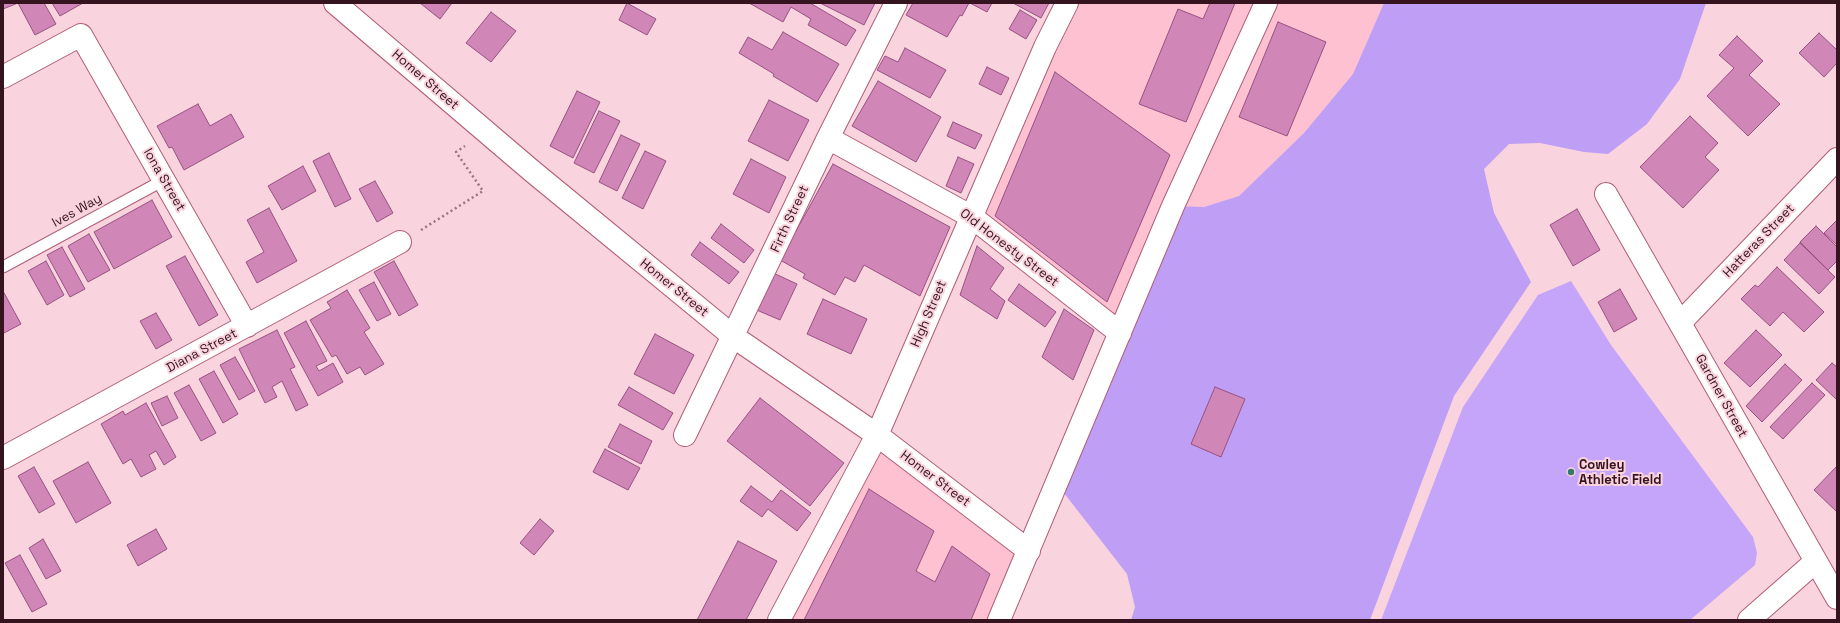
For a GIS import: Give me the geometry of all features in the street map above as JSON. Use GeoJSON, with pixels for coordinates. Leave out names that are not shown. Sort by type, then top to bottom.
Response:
{"type":"FeatureCollection","features":[{"type":"Feature","properties":{"kind":"street","name":"Homer Street"},"geometry":{"type":"LineString","coordinates":[[335,3],[532,171],[734,337],[877,435],[1029,551]]}},
{"type":"Feature","properties":{"kind":"street","name":"Firth Street"},"geometry":{"type":"LineString","coordinates":[[685,435],[734,337],[828,138],[896,3]]}},
{"type":"Feature","properties":{"kind":"street","name":"High Street"},"geometry":{"type":"LineString","coordinates":[[779,620],[877,435],[1045,47],[1067,3]]}},
{"type":"Feature","properties":{"kind":"street"},"geometry":{"type":"LineString","coordinates":[[999,620],[1173,206],[1266,3]]}},
{"type":"Feature","properties":{"kind":"street","name":"Iona Street"},"geometry":{"type":"LineString","coordinates":[[3,77],[81,35],[247,326]]}},
{"type":"Feature","properties":{"kind":"street","name":"Old Honesty Street"},"geometry":{"type":"LineString","coordinates":[[828,138],[972,217],[1120,333]]}},
{"type":"Feature","properties":{"kind":"street","name":"Hatteras Street"},"geometry":{"type":"LineString","coordinates":[[1680,323],[1837,159]]}},
{"type":"Feature","properties":{"kind":"street","name":"Gardner Street"},"geometry":{"type":"LineString","coordinates":[[1606,194],[1815,562],[1837,598]]}},
{"type":"Feature","properties":{"kind":"street","name":"Diana Street"},"geometry":{"type":"LineString","coordinates":[[3,458],[400,242]]}},
{"type":"Feature","properties":{"kind":"street"},"geometry":{"type":"LineString","coordinates":[[1749,620],[1815,562]]}},
{"type":"Feature","properties":{"kind":"lane","name":"Ives Way"},"geometry":{"type":"LineString","coordinates":[[3,267],[164,180]]}},
{"type":"Feature","properties":{"kind":"path"},"geometry":{"type":"LineString","coordinates":[[400,242],[482,191],[456,152],[467,145]]}},
{"type":"Feature","properties":{"kind":"shaded area"},"geometry":{"type":"Polygon","coordinates":[[[1067,3],[1384,3],[1353,74],[1304,133],[1239,196],[1204,207],[1173,207],[1120,333],[972,217],[1067,3]]]}},
{"type":"Feature","properties":{"kind":"shaded area"},"geometry":{"type":"Polygon","coordinates":[[[1384,3],[1706,3],[1680,79],[1647,124],[1608,154],[1584,152],[1540,143],[1509,144],[1484,169],[1494,213],[1531,282],[1454,396],[1370,620],[1131,620],[1135,607],[1127,574],[1057,484],[1173,206],[1204,207],[1239,196],[1304,133],[1353,74],[1384,3]]]}},
{"type":"Feature","properties":{"kind":"shaded area","name":"Cowley Athletic Field"},"geometry":{"type":"Polygon","coordinates":[[[1571,281],[1611,345],[1753,537],[1757,553],[1755,565],[1690,620],[1381,620],[1463,407],[1538,295],[1571,281]]]}},
{"type":"Feature","properties":{"kind":"shaded area"},"geometry":{"type":"Polygon","coordinates":[[[877,435],[1029,551],[999,620],[779,620],[877,435]]]}},
{"type":"Feature","properties":{"kind":"building"},"geometry":{"type":"Polygon","coordinates":[[[3,3],[18,3],[3,9],[3,3]]]}},
{"type":"Feature","properties":{"kind":"building"},"geometry":{"type":"Polygon","coordinates":[[[18,3],[44,3],[56,24],[35,35],[18,3]]]}},
{"type":"Feature","properties":{"kind":"building"},"geometry":{"type":"Polygon","coordinates":[[[52,3],[83,3],[60,16],[52,3]]]}},
{"type":"Feature","properties":{"kind":"building"},"geometry":{"type":"Polygon","coordinates":[[[420,3],[452,3],[440,19],[420,3]]]}},
{"type":"Feature","properties":{"kind":"building"},"geometry":{"type":"Polygon","coordinates":[[[627,3],[656,19],[647,35],[619,20],[627,3]]]}},
{"type":"Feature","properties":{"kind":"building"},"geometry":{"type":"Polygon","coordinates":[[[749,3],[810,3],[856,30],[846,46],[808,25],[811,19],[791,7],[783,22],[749,3]]]}},
{"type":"Feature","properties":{"kind":"building"},"geometry":{"type":"Polygon","coordinates":[[[820,3],[875,3],[864,25],[820,3]]]}},
{"type":"Feature","properties":{"kind":"building"},"geometry":{"type":"Polygon","coordinates":[[[913,3],[969,3],[947,37],[906,15],[913,3]]]}},
{"type":"Feature","properties":{"kind":"building"},"geometry":{"type":"Polygon","coordinates":[[[970,3],[992,3],[987,12],[970,3]]]}},
{"type":"Feature","properties":{"kind":"building"},"geometry":{"type":"Polygon","coordinates":[[[1013,3],[1049,3],[1041,18],[1013,3]]]}},
{"type":"Feature","properties":{"kind":"building"},"geometry":{"type":"Polygon","coordinates":[[[1210,3],[1235,3],[1186,122],[1139,104],[1178,9],[1203,19],[1210,3]]]}},
{"type":"Feature","properties":{"kind":"building"},"geometry":{"type":"Polygon","coordinates":[[[1020,10],[1037,20],[1026,39],[1009,29],[1020,10]]]}},
{"type":"Feature","properties":{"kind":"building"},"geometry":{"type":"Polygon","coordinates":[[[491,12],[516,31],[491,62],[466,43],[491,12]]]}},
{"type":"Feature","properties":{"kind":"building"},"geometry":{"type":"Polygon","coordinates":[[[1278,22],[1326,42],[1287,136],[1239,117],[1278,22]]]}},
{"type":"Feature","properties":{"kind":"building"},"geometry":{"type":"Polygon","coordinates":[[[783,32],[839,64],[817,102],[773,76],[774,74],[739,53],[748,37],[772,50],[783,32]]]}},
{"type":"Feature","properties":{"kind":"building"},"geometry":{"type":"Polygon","coordinates":[[[1819,33],[1837,50],[1837,63],[1824,77],[1799,53],[1819,33]]]}},
{"type":"Feature","properties":{"kind":"building"},"geometry":{"type":"Polygon","coordinates":[[[1737,36],[1763,61],[1749,75],[1780,104],[1748,136],[1707,96],[1734,68],[1719,55],[1737,36]]]}},
{"type":"Feature","properties":{"kind":"building"},"geometry":{"type":"Polygon","coordinates":[[[905,48],[946,70],[930,98],[877,70],[885,56],[898,62],[905,48]]]}},
{"type":"Feature","properties":{"kind":"building"},"geometry":{"type":"Polygon","coordinates":[[[987,67],[1009,78],[1001,95],[979,84],[987,67]]]}},
{"type":"Feature","properties":{"kind":"building"},"geometry":{"type":"Polygon","coordinates":[[[1055,72],[1170,155],[1107,302],[995,216],[1055,72]]]}},
{"type":"Feature","properties":{"kind":"building"},"geometry":{"type":"Polygon","coordinates":[[[878,81],[941,117],[916,162],[852,126],[878,81]]]}},
{"type":"Feature","properties":{"kind":"building"},"geometry":{"type":"Polygon","coordinates":[[[577,91],[600,102],[573,158],[550,146],[577,91]]]}},
{"type":"Feature","properties":{"kind":"building"},"geometry":{"type":"Polygon","coordinates":[[[769,100],[809,120],[788,161],[748,141],[769,100]]]}},
{"type":"Feature","properties":{"kind":"building"},"geometry":{"type":"Polygon","coordinates":[[[198,104],[210,126],[231,114],[244,137],[184,170],[172,147],[169,148],[157,126],[198,104]]]}},
{"type":"Feature","properties":{"kind":"building"},"geometry":{"type":"Polygon","coordinates":[[[599,111],[620,121],[594,173],[574,163],[599,111]]]}},
{"type":"Feature","properties":{"kind":"building"},"geometry":{"type":"Polygon","coordinates":[[[1690,116],[1718,143],[1705,157],[1719,170],[1683,208],[1640,167],[1690,116]]]}},
{"type":"Feature","properties":{"kind":"building"},"geometry":{"type":"Polygon","coordinates":[[[953,122],[982,135],[975,149],[947,136],[953,122]]]}},
{"type":"Feature","properties":{"kind":"building"},"geometry":{"type":"Polygon","coordinates":[[[621,135],[640,144],[617,191],[599,182],[621,135]]]}},
{"type":"Feature","properties":{"kind":"building"},"geometry":{"type":"Polygon","coordinates":[[[645,151],[666,161],[643,209],[622,198],[645,151]]]}},
{"type":"Feature","properties":{"kind":"building"},"geometry":{"type":"Polygon","coordinates":[[[329,153],[351,199],[335,207],[313,161],[329,153]]]}},
{"type":"Feature","properties":{"kind":"building"},"geometry":{"type":"Polygon","coordinates":[[[958,157],[974,164],[961,193],[946,186],[958,157]]]}},
{"type":"Feature","properties":{"kind":"building"},"geometry":{"type":"Polygon","coordinates":[[[751,159],[786,177],[769,213],[733,194],[751,159]]]}},
{"type":"Feature","properties":{"kind":"building"},"geometry":{"type":"Polygon","coordinates":[[[833,164],[950,227],[920,296],[864,265],[855,282],[845,277],[835,295],[803,278],[805,274],[780,260],[833,164]]]}},
{"type":"Feature","properties":{"kind":"building"},"geometry":{"type":"Polygon","coordinates":[[[303,166],[316,191],[282,210],[268,186],[303,166]]]}},
{"type":"Feature","properties":{"kind":"building"},"geometry":{"type":"Polygon","coordinates":[[[375,181],[393,213],[377,222],[359,189],[375,181]]]}},
{"type":"Feature","properties":{"kind":"building"},"geometry":{"type":"Polygon","coordinates":[[[152,200],[172,237],[114,269],[94,232],[152,200]]]}},
{"type":"Feature","properties":{"kind":"building"},"geometry":{"type":"Polygon","coordinates":[[[269,208],[297,261],[257,283],[246,262],[264,252],[247,220],[269,208]]]}},
{"type":"Feature","properties":{"kind":"building"},"geometry":{"type":"Polygon","coordinates":[[[1577,209],[1600,250],[1573,266],[1550,225],[1577,209]]]}},
{"type":"Feature","properties":{"kind":"building"},"geometry":{"type":"Polygon","coordinates":[[[1837,220],[1837,245],[1824,233],[1837,220]]]}},
{"type":"Feature","properties":{"kind":"building"},"geometry":{"type":"Polygon","coordinates":[[[721,224],[754,250],[744,263],[711,238],[721,224]]]}},
{"type":"Feature","properties":{"kind":"building"},"geometry":{"type":"Polygon","coordinates":[[[1816,226],[1837,247],[1837,264],[1836,262],[1828,270],[1800,242],[1816,226]]]}},
{"type":"Feature","properties":{"kind":"building"},"geometry":{"type":"Polygon","coordinates":[[[89,234],[110,270],[88,282],[68,246],[89,234]]]}},
{"type":"Feature","properties":{"kind":"building"},"geometry":{"type":"Polygon","coordinates":[[[700,242],[739,272],[729,284],[691,255],[700,242]]]}},
{"type":"Feature","properties":{"kind":"building"},"geometry":{"type":"Polygon","coordinates":[[[1800,243],[1835,277],[1819,294],[1784,260],[1800,243]]]}},
{"type":"Feature","properties":{"kind":"building"},"geometry":{"type":"Polygon","coordinates":[[[977,246],[1004,268],[990,289],[1005,301],[997,319],[960,295],[977,246]]]}},
{"type":"Feature","properties":{"kind":"building"},"geometry":{"type":"Polygon","coordinates":[[[62,247],[85,289],[70,297],[47,255],[62,247]]]}},
{"type":"Feature","properties":{"kind":"building"},"geometry":{"type":"Polygon","coordinates":[[[185,256],[218,315],[199,326],[166,266],[185,256]]]}},
{"type":"Feature","properties":{"kind":"building"},"geometry":{"type":"Polygon","coordinates":[[[46,261],[64,295],[47,305],[28,271],[46,261]]]}},
{"type":"Feature","properties":{"kind":"building"},"geometry":{"type":"Polygon","coordinates":[[[394,261],[418,305],[399,316],[374,272],[394,261]]]}},
{"type":"Feature","properties":{"kind":"building"},"geometry":{"type":"Polygon","coordinates":[[[1777,267],[1824,312],[1804,332],[1783,312],[1770,326],[1741,299],[1755,285],[1758,287],[1777,267]]]}},
{"type":"Feature","properties":{"kind":"building"},"geometry":{"type":"Polygon","coordinates":[[[769,271],[797,284],[780,320],[752,308],[769,271]]]}},
{"type":"Feature","properties":{"kind":"building"},"geometry":{"type":"Polygon","coordinates":[[[374,282],[391,314],[377,321],[359,290],[374,282]]]}},
{"type":"Feature","properties":{"kind":"building"},"geometry":{"type":"Polygon","coordinates":[[[1019,284],[1056,312],[1045,327],[1008,300],[1019,284]]]}},
{"type":"Feature","properties":{"kind":"building"},"geometry":{"type":"Polygon","coordinates":[[[1620,289],[1637,319],[1614,332],[1598,302],[1620,289]]]}},
{"type":"Feature","properties":{"kind":"building"},"geometry":{"type":"Polygon","coordinates":[[[347,290],[370,328],[364,332],[384,364],[365,375],[360,367],[347,374],[336,355],[332,357],[310,320],[331,308],[327,302],[347,290]]]}},
{"type":"Feature","properties":{"kind":"building"},"geometry":{"type":"Polygon","coordinates":[[[3,291],[21,324],[4,333],[3,331],[3,291]]]}},
{"type":"Feature","properties":{"kind":"building"},"geometry":{"type":"Polygon","coordinates":[[[823,299],[867,319],[851,354],[807,334],[823,299]]]}},
{"type":"Feature","properties":{"kind":"building"},"geometry":{"type":"Polygon","coordinates":[[[1064,309],[1094,330],[1073,380],[1042,357],[1064,309]]]}},
{"type":"Feature","properties":{"kind":"building"},"geometry":{"type":"Polygon","coordinates":[[[156,313],[172,340],[156,349],[140,321],[156,313]]]}},
{"type":"Feature","properties":{"kind":"building"},"geometry":{"type":"Polygon","coordinates":[[[306,321],[327,361],[316,366],[319,371],[333,363],[343,382],[318,396],[284,333],[306,321]]]}},
{"type":"Feature","properties":{"kind":"building"},"geometry":{"type":"Polygon","coordinates":[[[277,330],[295,367],[290,369],[308,405],[296,411],[282,381],[272,387],[277,397],[265,403],[239,349],[277,330]]]}},
{"type":"Feature","properties":{"kind":"building"},"geometry":{"type":"Polygon","coordinates":[[[1756,330],[1782,355],[1750,387],[1724,363],[1756,330]]]}},
{"type":"Feature","properties":{"kind":"building"},"geometry":{"type":"Polygon","coordinates":[[[655,334],[694,355],[674,394],[634,374],[655,334]]]}},
{"type":"Feature","properties":{"kind":"building"},"geometry":{"type":"Polygon","coordinates":[[[235,357],[255,391],[239,400],[220,365],[235,357]]]}},
{"type":"Feature","properties":{"kind":"building"},"geometry":{"type":"Polygon","coordinates":[[[1832,363],[1837,367],[1837,400],[1816,380],[1832,363]]]}},
{"type":"Feature","properties":{"kind":"building"},"geometry":{"type":"Polygon","coordinates":[[[1785,364],[1802,380],[1762,422],[1746,406],[1785,364]]]}},
{"type":"Feature","properties":{"kind":"building"},"geometry":{"type":"Polygon","coordinates":[[[214,371],[238,414],[223,423],[199,379],[214,371]]]}},
{"type":"Feature","properties":{"kind":"building"},"geometry":{"type":"Polygon","coordinates":[[[1812,383],[1825,395],[1783,439],[1770,427],[1812,383]]]}},
{"type":"Feature","properties":{"kind":"building"},"geometry":{"type":"Polygon","coordinates":[[[189,385],[216,433],[201,441],[174,393],[189,385]]]}},
{"type":"Feature","properties":{"kind":"building"},"geometry":{"type":"Polygon","coordinates":[[[629,387],[673,413],[663,430],[618,405],[629,387]]]}},
{"type":"Feature","properties":{"kind":"building"},"geometry":{"type":"Polygon","coordinates":[[[1215,387],[1245,399],[1221,457],[1191,444],[1215,387]]]}},
{"type":"Feature","properties":{"kind":"building"},"geometry":{"type":"Polygon","coordinates":[[[167,396],[178,418],[162,426],[151,403],[167,396]]]}},
{"type":"Feature","properties":{"kind":"building"},"geometry":{"type":"Polygon","coordinates":[[[760,398],[844,463],[810,506],[727,441],[760,398]]]}},
{"type":"Feature","properties":{"kind":"building"},"geometry":{"type":"Polygon","coordinates":[[[146,403],[176,457],[164,465],[156,451],[149,455],[156,469],[141,477],[131,459],[123,464],[101,424],[123,411],[125,415],[146,403]]]}},
{"type":"Feature","properties":{"kind":"building"},"geometry":{"type":"Polygon","coordinates":[[[620,424],[652,441],[641,464],[608,447],[620,424]]]}},
{"type":"Feature","properties":{"kind":"building"},"geometry":{"type":"Polygon","coordinates":[[[605,449],[640,468],[628,490],[593,472],[605,449]]]}},
{"type":"Feature","properties":{"kind":"building"},"geometry":{"type":"Polygon","coordinates":[[[88,462],[111,503],[76,523],[53,481],[88,462]]]}},
{"type":"Feature","properties":{"kind":"building"},"geometry":{"type":"Polygon","coordinates":[[[1837,466],[1837,512],[1814,490],[1837,466]]]}},
{"type":"Feature","properties":{"kind":"building"},"geometry":{"type":"Polygon","coordinates":[[[34,467],[55,504],[39,513],[18,476],[34,467]]]}},
{"type":"Feature","properties":{"kind":"building"},"geometry":{"type":"Polygon","coordinates":[[[751,486],[772,502],[781,490],[811,513],[797,531],[768,509],[762,517],[740,501],[751,486]]]}},
{"type":"Feature","properties":{"kind":"building"},"geometry":{"type":"Polygon","coordinates":[[[869,489],[934,531],[916,571],[935,582],[952,546],[990,574],[971,620],[804,620],[869,489]]]}},
{"type":"Feature","properties":{"kind":"building"},"geometry":{"type":"Polygon","coordinates":[[[540,519],[554,531],[534,555],[520,543],[540,519]]]}},
{"type":"Feature","properties":{"kind":"building"},"geometry":{"type":"Polygon","coordinates":[[[156,529],[167,549],[138,566],[127,545],[156,529]]]}},
{"type":"Feature","properties":{"kind":"building"},"geometry":{"type":"Polygon","coordinates":[[[43,539],[61,571],[46,579],[29,548],[43,539]]]}},
{"type":"Feature","properties":{"kind":"building"},"geometry":{"type":"Polygon","coordinates":[[[738,541],[777,561],[746,620],[697,620],[738,541]]]}},
{"type":"Feature","properties":{"kind":"building"},"geometry":{"type":"Polygon","coordinates":[[[20,555],[47,604],[32,612],[5,563],[20,555]]]}},
{"type":"Feature","properties":{"kind":"place","name":"Cowley Athletic Field"},"geometry":{"type":"Point","coordinates":[1571,472]}}]}
